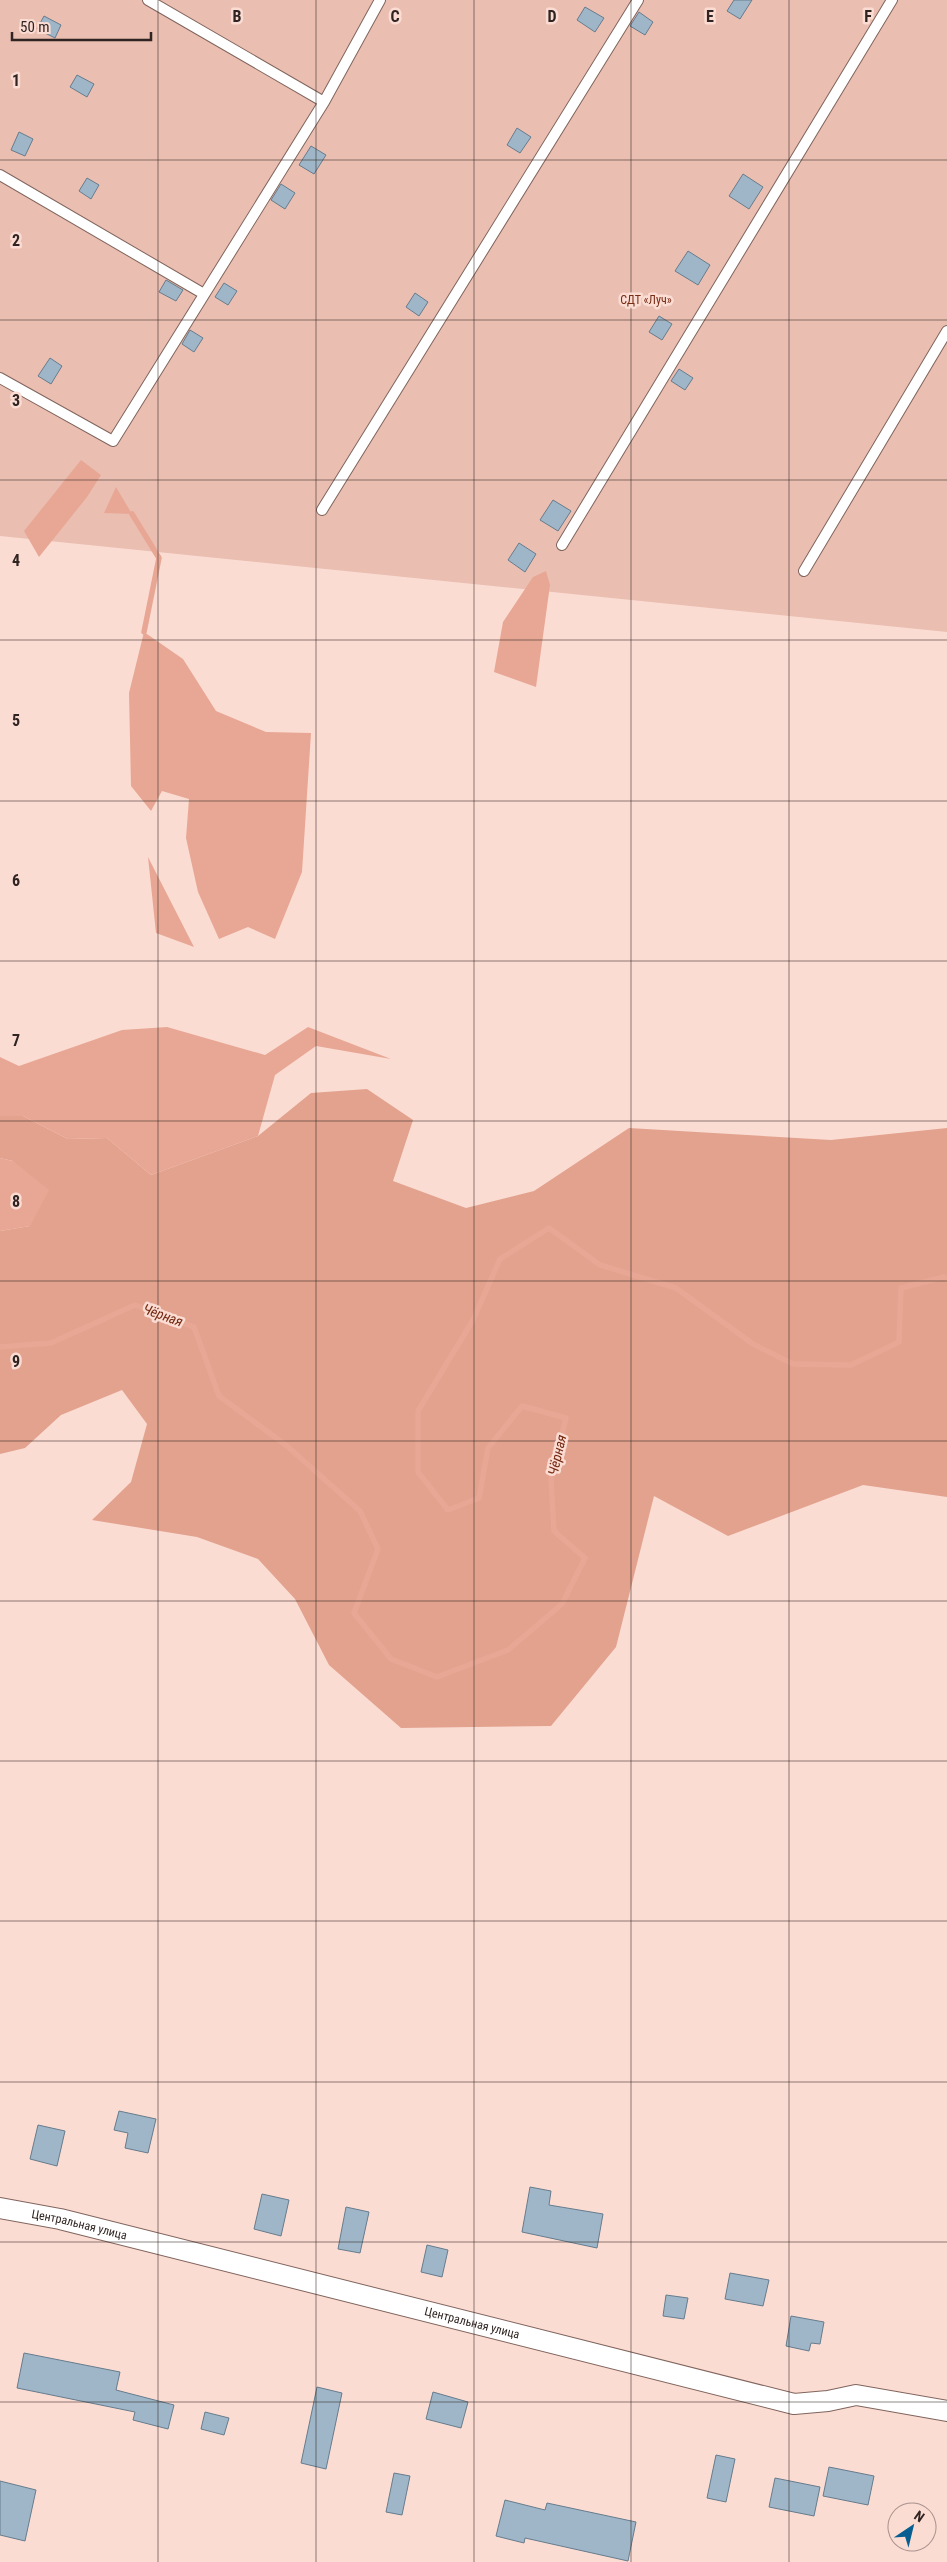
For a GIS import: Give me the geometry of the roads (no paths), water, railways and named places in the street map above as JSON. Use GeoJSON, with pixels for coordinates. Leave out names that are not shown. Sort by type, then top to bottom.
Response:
{"type":"FeatureCollection","features":[{"type":"Feature","properties":{"kind":"street","name":"Центральная улица"},"geometry":{"type":"LineString","coordinates":[[0,2208],[60,2219],[794,2404],[828,2401],[856,2395],[947,2411]]}},
{"type":"Feature","properties":{"kind":"lane"},"geometry":{"type":"LineString","coordinates":[[148,0],[324,102]]}},
{"type":"Feature","properties":{"kind":"lane"},"geometry":{"type":"LineString","coordinates":[[0,378],[113,441],[324,102],[380,0]]}},
{"type":"Feature","properties":{"kind":"lane"},"geometry":{"type":"LineString","coordinates":[[322,510],[638,0]]}},
{"type":"Feature","properties":{"kind":"lane"},"geometry":{"type":"LineString","coordinates":[[562,544],[892,0]]}},
{"type":"Feature","properties":{"kind":"lane"},"geometry":{"type":"LineString","coordinates":[[0,175],[204,294]]}},
{"type":"Feature","properties":{"kind":"lane"},"geometry":{"type":"LineString","coordinates":[[804,571],[947,331]]}},
{"type":"Feature","properties":{"kind":"waterway"},"geometry":{"type":"LineString","coordinates":[[132,514],[159,558],[144,632]]}},
{"type":"Feature","properties":{"kind":"waterway","name":"Чёрная"},"geometry":{"type":"LineString","coordinates":[[0,1347],[51,1343],[135,1305],[194,1327],[219,1396],[287,1446],[360,1511],[378,1549],[354,1613],[391,1659],[437,1677],[508,1650],[562,1604],[585,1558],[554,1531],[551,1480],[566,1418],[522,1406],[488,1448],[479,1498],[448,1510],[418,1472],[418,1411],[473,1320],[500,1259],[549,1228],[600,1265],[676,1288],[753,1344],[793,1364],[851,1365],[899,1342],[901,1288],[944,1277],[947,1280]]}},
{"type":"Feature","properties":{"kind":"park label","name":"СДТ «Луч»"},"geometry":{"type":"Point","coordinates":[646,300]}}]}
